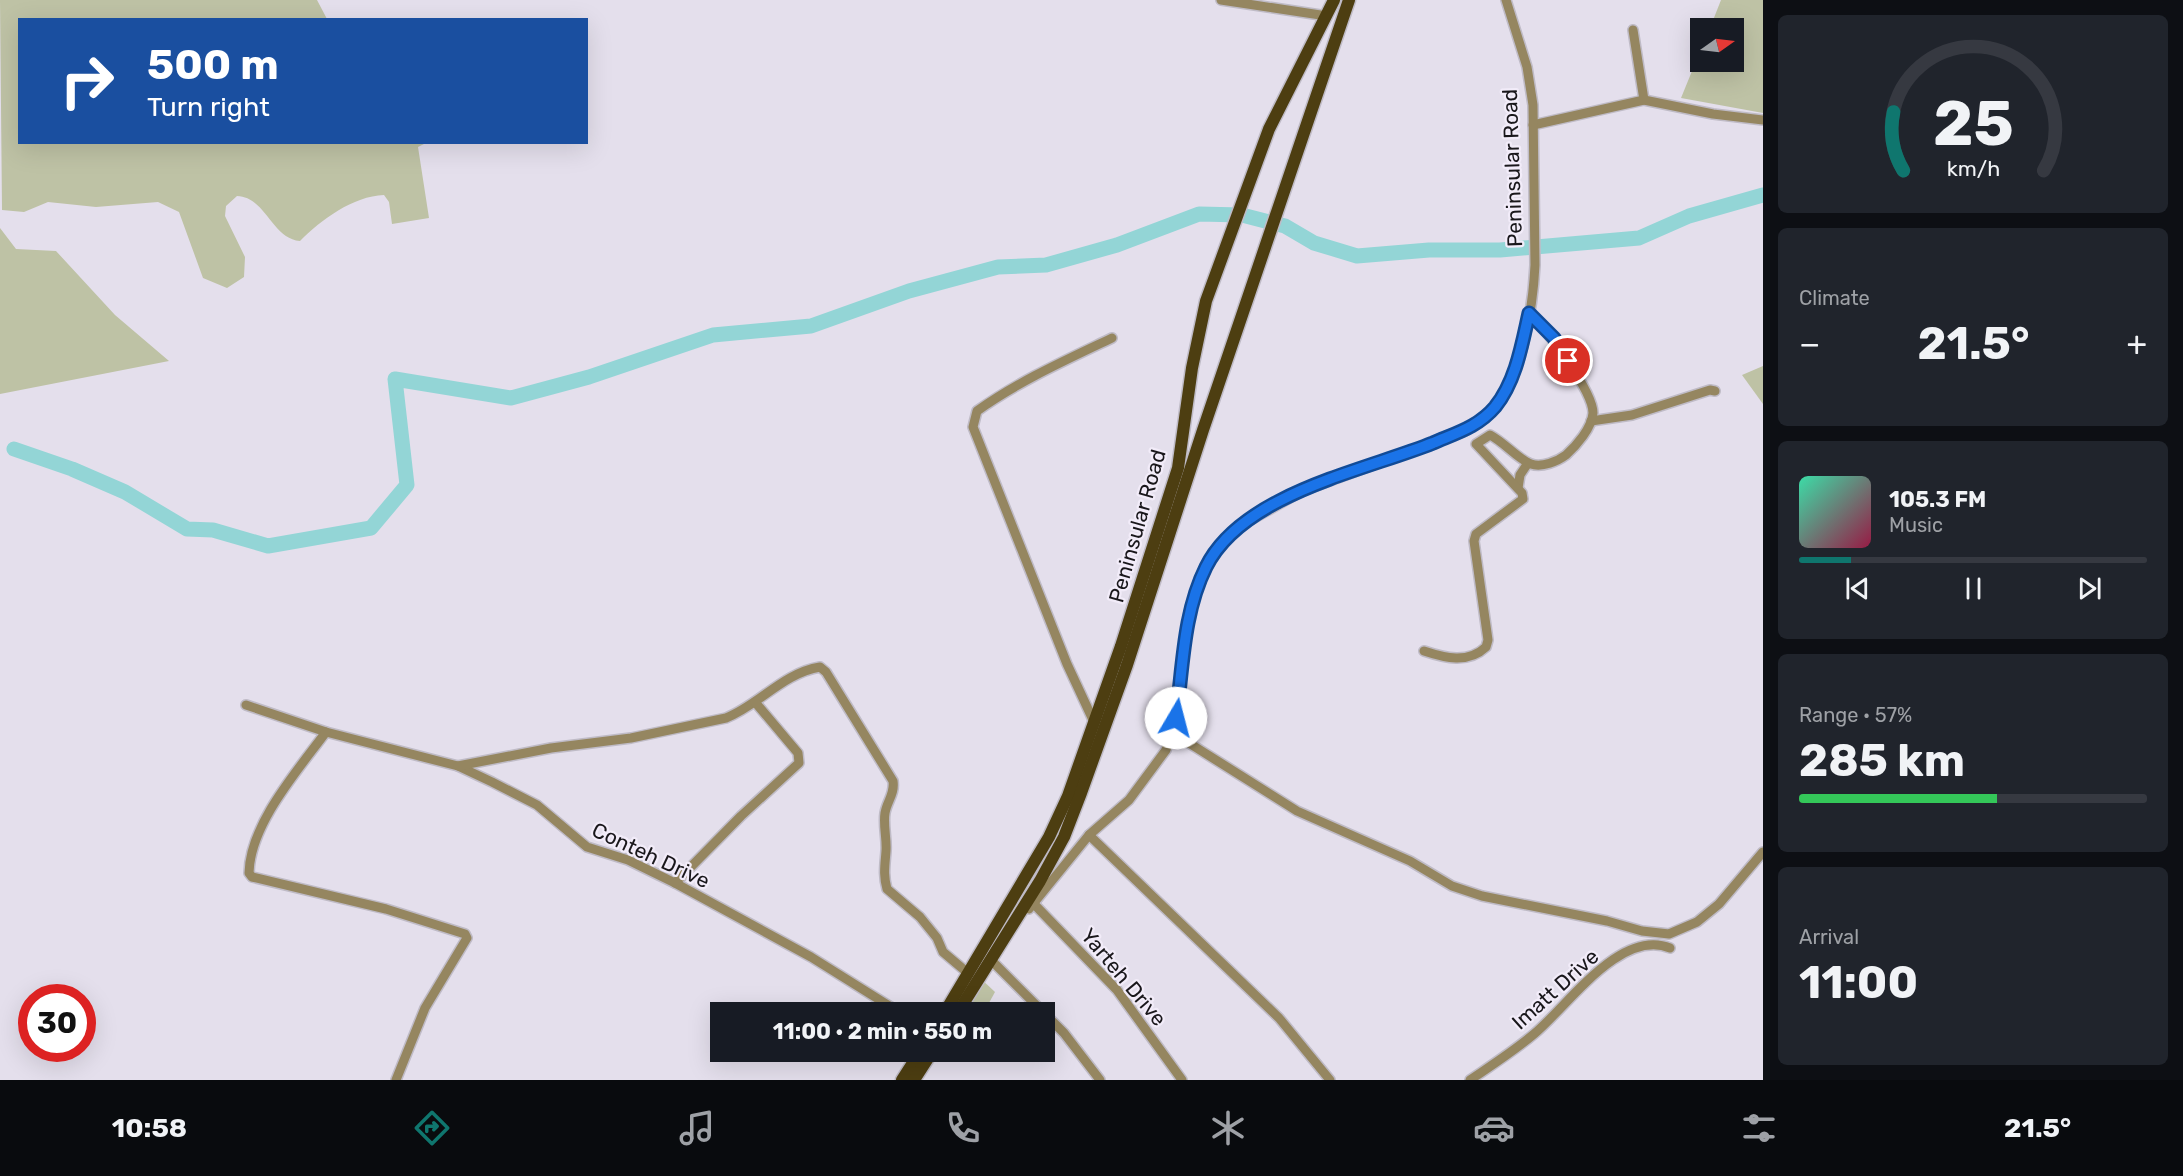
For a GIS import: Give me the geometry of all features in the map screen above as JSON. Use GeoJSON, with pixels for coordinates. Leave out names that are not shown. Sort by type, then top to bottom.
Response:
{"type":"FeatureCollection","features":[{"type":"Feature","properties":{"kind":"main road","name":"Peninsular Road"},"geometry":{"type":"LineString","coordinates":[[951,1002],[1049,837],[1068,796],[1175,477],[1198,333],[1226,242],[1249,180],[1293,76],[1334,0]]}},
{"type":"Feature","properties":{"kind":"main road","name":"Peninsular Road"},"geometry":{"type":"LineString","coordinates":[[965,1002],[992,962],[1064,837],[1158,573],[1203,430],[1349,0]]}},
{"type":"Feature","properties":{"kind":"main road"},"geometry":{"type":"LineString","coordinates":[[902,1080],[914,1062]]}},
{"type":"Feature","properties":{"kind":"main road"},"geometry":{"type":"LineString","coordinates":[[914,1080],[926,1062]]}},
{"type":"Feature","properties":{"kind":"street"},"geometry":{"type":"LineString","coordinates":[[1221,0],[1327,16]]}},
{"type":"Feature","properties":{"kind":"street","name":"Peninsular Road"},"geometry":{"type":"LineString","coordinates":[[1016,918],[1022,916],[1089,835],[1129,800],[1156,766],[1173,733],[1189,612],[1206,567],[1219,546],[1238,527],[1302,491],[1414,451],[1475,424],[1494,408],[1509,382],[1529,313],[1535,266],[1535,225],[1533,125],[1527,67],[1506,0]]}},
{"type":"Feature","properties":{"kind":"street"},"geometry":{"type":"LineString","coordinates":[[1633,30],[1644,100]]}},
{"type":"Feature","properties":{"kind":"street"},"geometry":{"type":"LineString","coordinates":[[1533,125],[1644,100],[1713,114],[1763,120]]}},
{"type":"Feature","properties":{"kind":"street"},"geometry":{"type":"LineString","coordinates":[[1424,651],[1447,658],[1462,658],[1472,656],[1486,647],[1488,640],[1474,541],[1476,534],[1521,502],[1522,493],[1476,444],[1490,435],[1528,463],[1536,465],[1561,459],[1574,448],[1591,421],[1591,405],[1568,361],[1554,338],[1529,313]]}},
{"type":"Feature","properties":{"kind":"street"},"geometry":{"type":"LineString","coordinates":[[1094,722],[1067,664],[974,434],[974,417],[977,411],[1001,395],[1112,338]]}},
{"type":"Feature","properties":{"kind":"street"},"geometry":{"type":"LineString","coordinates":[[1591,421],[1632,415],[1710,390],[1715,391]]}},
{"type":"Feature","properties":{"kind":"street"},"geometry":{"type":"LineString","coordinates":[[1518,488],[1520,475],[1528,463]]}},
{"type":"Feature","properties":{"kind":"street"},"geometry":{"type":"LineString","coordinates":[[458,766],[704,724],[741,712],[777,685],[820,667],[826,672],[893,781],[894,792],[887,803],[884,816],[886,851],[883,866],[887,889],[920,917],[937,938],[943,952],[969,974]]}},
{"type":"Feature","properties":{"kind":"street"},"geometry":{"type":"LineString","coordinates":[[675,883],[741,816],[799,763],[798,753],[755,702]]}},
{"type":"Feature","properties":{"kind":"street","name":"Conteh Drive"},"geometry":{"type":"LineString","coordinates":[[246,705],[326,732],[458,766],[537,805],[587,847],[628,860],[675,883],[811,957],[883,1002]]}},
{"type":"Feature","properties":{"kind":"street"},"geometry":{"type":"LineString","coordinates":[[326,732],[264,822],[254,847],[249,873],[252,877],[386,909],[465,933],[467,938],[462,949],[425,1008],[396,1080]]}},
{"type":"Feature","properties":{"kind":"street"},"geometry":{"type":"LineString","coordinates":[[1173,733],[1297,812],[1410,861],[1452,886],[1482,896],[1607,921],[1642,932],[1669,934],[1697,922],[1719,904],[1763,852]]}},
{"type":"Feature","properties":{"kind":"street"},"geometry":{"type":"LineString","coordinates":[[1089,835],[1279,1018],[1330,1080]]}},
{"type":"Feature","properties":{"kind":"street","name":"Yarteh Drive"},"geometry":{"type":"LineString","coordinates":[[1033,903],[1117,990],[1182,1080]]}},
{"type":"Feature","properties":{"kind":"street"},"geometry":{"type":"LineString","coordinates":[[1005,912],[1016,918]]}},
{"type":"Feature","properties":{"kind":"street","name":"Imatt Drive"},"geometry":{"type":"LineString","coordinates":[[1470,1080],[1532,1036],[1552,1018],[1581,984],[1603,966],[1637,948],[1651,944],[1670,948]]}},
{"type":"Feature","properties":{"kind":"street"},"geometry":{"type":"LineString","coordinates":[[992,962],[1064,1033],[1100,1080]]}},
{"type":"Feature","properties":{"kind":"green space"},"geometry":{"type":"Polygon","coordinates":[[[0,0],[317,0],[326,18],[18,18],[18,144],[424,144],[418,147],[429,218],[392,224],[389,202],[384,195],[372,196],[338,210],[300,241],[290,239],[282,233],[255,203],[237,196],[226,206],[225,216],[245,257],[244,277],[227,288],[203,278],[179,212],[158,202],[96,207],[48,202],[24,212],[2,210],[0,0]]]}},
{"type":"Feature","properties":{"kind":"green space"},"geometry":{"type":"Polygon","coordinates":[[[1721,0],[1763,0],[1763,113],[1681,98],[1692,72],[1744,72],[1744,18],[1714,18],[1721,0]]]}},
{"type":"Feature","properties":{"kind":"green space"},"geometry":{"type":"Polygon","coordinates":[[[0,228],[16,249],[56,251],[115,315],[169,361],[0,394],[0,228]]]}},
{"type":"Feature","properties":{"kind":"green space"},"geometry":{"type":"Polygon","coordinates":[[[1763,366],[1763,404],[1742,375],[1763,366]]]}},
{"type":"Feature","properties":{"kind":"green space"},"geometry":{"type":"Polygon","coordinates":[[[979,977],[995,992],[990,1002],[962,1002],[979,977]]]}},
{"type":"Feature","properties":{"kind":"waterway"},"geometry":{"type":"LineString","coordinates":[[14,449],[72,469],[125,492],[187,529],[213,530],[268,546],[371,528],[407,485],[395,379],[511,398],[589,377],[713,335],[811,326],[909,291],[998,267],[1046,265],[1117,245],[1199,214],[1242,215],[1285,226],[1314,243],[1357,256],[1429,250],[1500,250],[1639,238],[1689,216],[1763,195]]}},
{"type":"Feature","properties":{"kind":"route"},"geometry":{"type":"LineString","coordinates":[[1176,718],[1184,668],[1189,612],[1206,567],[1219,546],[1238,527],[1302,491],[1414,451],[1465,431],[1475,424],[1494,408],[1509,382],[1523,342],[1529,313],[1554,338],[1568,361]]}}]}
